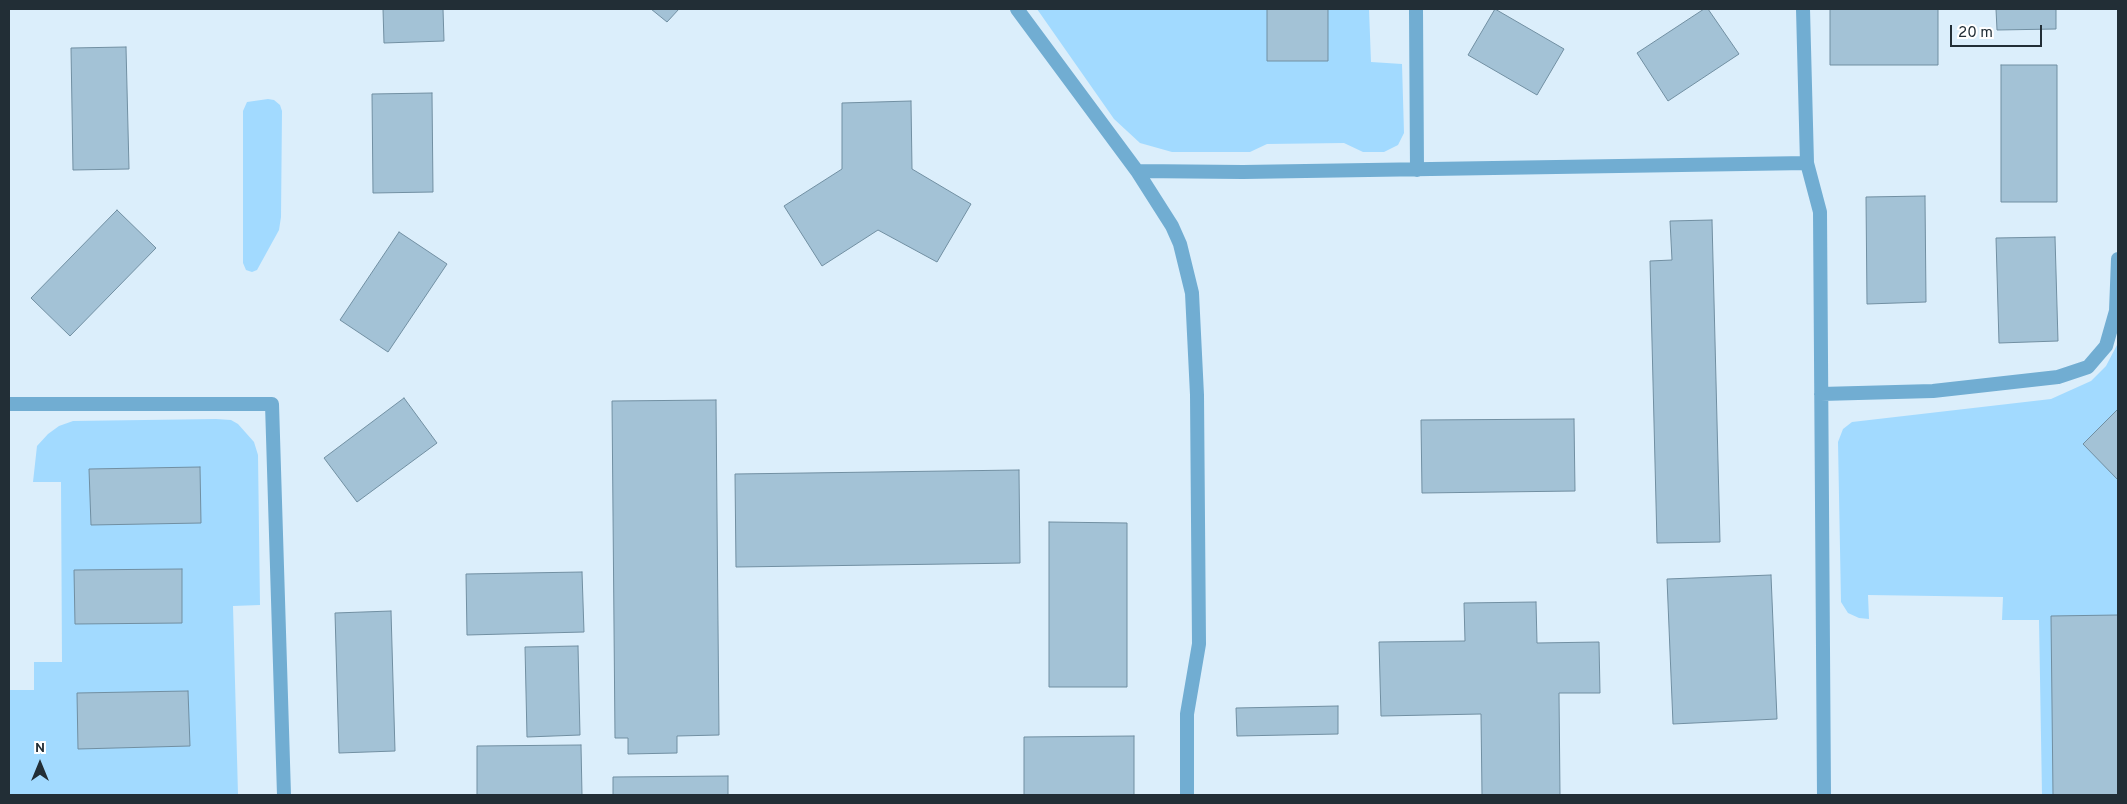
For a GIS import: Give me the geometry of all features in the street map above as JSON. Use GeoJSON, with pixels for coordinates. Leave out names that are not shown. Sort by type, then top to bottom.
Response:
{"type":"FeatureCollection","features":[{"type":"Feature","properties":{"kind":"lane"},"geometry":{"type":"LineString","coordinates":[[1016,9],[1137,171],[1172,226],[1180,244],[1192,293],[1197,395],[1199,644],[1187,714],[1187,795]]}},
{"type":"Feature","properties":{"kind":"lane"},"geometry":{"type":"LineString","coordinates":[[1416,9],[1417,170]]}},
{"type":"Feature","properties":{"kind":"lane"},"geometry":{"type":"LineString","coordinates":[[1803,9],[1807,163],[1820,212],[1824,795]]}},
{"type":"Feature","properties":{"kind":"lane"},"geometry":{"type":"LineString","coordinates":[[1137,171],[1417,170],[1807,163]]}},
{"type":"Feature","properties":{"kind":"lane"},"geometry":{"type":"LineString","coordinates":[[1821,394],[1933,391],[2058,377],[2088,367],[2106,346],[2116,311],[2118,259]]}},
{"type":"Feature","properties":{"kind":"lane"},"geometry":{"type":"LineString","coordinates":[[9,404],[272,404],[284,795]]}},
{"type":"Feature","properties":{"kind":"shaded area"},"geometry":{"type":"Polygon","coordinates":[[[1037,9],[1369,9],[1371,62],[1402,64],[1404,133],[1398,145],[1384,152],[1363,152],[1344,143],[1267,144],[1250,152],[1172,152],[1140,143],[1114,119],[1037,9]]]}},
{"type":"Feature","properties":{"kind":"shaded area"},"geometry":{"type":"Polygon","coordinates":[[[274,100],[280,105],[282,111],[281,217],[279,230],[257,270],[252,272],[246,270],[243,263],[243,111],[247,102],[274,100]]]}},
{"type":"Feature","properties":{"kind":"shaded area"},"geometry":{"type":"Polygon","coordinates":[[[2118,343],[2118,795],[2042,795],[2039,620],[2002,620],[2003,597],[1868,595],[1869,619],[1859,618],[1848,613],[1841,602],[1838,442],[1843,429],[1852,422],[2051,399],[2091,381],[2106,366],[2118,343]]]}},
{"type":"Feature","properties":{"kind":"shaded area"},"geometry":{"type":"Polygon","coordinates":[[[231,420],[238,424],[254,442],[258,455],[260,605],[233,606],[238,795],[9,795],[9,690],[34,690],[34,662],[62,662],[61,482],[33,482],[37,446],[59,426],[73,421],[231,420]]]}},
{"type":"Feature","properties":{"kind":"building"},"geometry":{"type":"Polygon","coordinates":[[[383,9],[443,9],[444,41],[384,43],[383,9]]]}},
{"type":"Feature","properties":{"kind":"building"},"geometry":{"type":"Polygon","coordinates":[[[651,9],[679,9],[667,22],[651,9]]]}},
{"type":"Feature","properties":{"kind":"building"},"geometry":{"type":"Polygon","coordinates":[[[1267,9],[1328,9],[1328,61],[1267,61],[1267,9]]]}},
{"type":"Feature","properties":{"kind":"building"},"geometry":{"type":"Polygon","coordinates":[[[1495,9],[1564,49],[1537,95],[1468,55],[1495,9]]]}},
{"type":"Feature","properties":{"kind":"building"},"geometry":{"type":"Polygon","coordinates":[[[1704,9],[1708,9],[1739,54],[1668,101],[1637,53],[1704,9]]]}},
{"type":"Feature","properties":{"kind":"building"},"geometry":{"type":"Polygon","coordinates":[[[1830,9],[1938,9],[1938,65],[1830,65],[1830,9]]]}},
{"type":"Feature","properties":{"kind":"building"},"geometry":{"type":"Polygon","coordinates":[[[1996,9],[2056,9],[2056,29],[1997,30],[1996,9]]]}},
{"type":"Feature","properties":{"kind":"building"},"geometry":{"type":"Polygon","coordinates":[[[126,47],[129,169],[73,170],[71,48],[126,47]]]}},
{"type":"Feature","properties":{"kind":"building"},"geometry":{"type":"Polygon","coordinates":[[[2001,65],[2057,65],[2057,202],[2001,202],[2001,65]]]}},
{"type":"Feature","properties":{"kind":"building"},"geometry":{"type":"Polygon","coordinates":[[[432,93],[433,192],[373,193],[372,94],[432,93]]]}},
{"type":"Feature","properties":{"kind":"building"},"geometry":{"type":"Polygon","coordinates":[[[911,101],[912,169],[971,204],[937,262],[878,230],[822,266],[784,206],[842,169],[842,103],[911,101]]]}},
{"type":"Feature","properties":{"kind":"building"},"geometry":{"type":"Polygon","coordinates":[[[1925,196],[1926,302],[1867,304],[1866,197],[1925,196]]]}},
{"type":"Feature","properties":{"kind":"building"},"geometry":{"type":"Polygon","coordinates":[[[117,210],[156,248],[70,336],[31,298],[117,210]]]}},
{"type":"Feature","properties":{"kind":"building"},"geometry":{"type":"Polygon","coordinates":[[[1712,220],[1720,542],[1657,543],[1650,261],[1672,260],[1670,221],[1712,220]]]}},
{"type":"Feature","properties":{"kind":"building"},"geometry":{"type":"Polygon","coordinates":[[[399,232],[447,264],[388,352],[340,320],[399,232]]]}},
{"type":"Feature","properties":{"kind":"building"},"geometry":{"type":"Polygon","coordinates":[[[2055,237],[2058,341],[1999,343],[1996,238],[2055,237]]]}},
{"type":"Feature","properties":{"kind":"building"},"geometry":{"type":"Polygon","coordinates":[[[404,398],[437,443],[357,502],[324,458],[404,398]]]}},
{"type":"Feature","properties":{"kind":"building"},"geometry":{"type":"Polygon","coordinates":[[[716,400],[719,735],[677,736],[677,753],[628,754],[628,738],[615,738],[612,401],[716,400]]]}},
{"type":"Feature","properties":{"kind":"building"},"geometry":{"type":"Polygon","coordinates":[[[2118,409],[2118,480],[2083,444],[2118,409]]]}},
{"type":"Feature","properties":{"kind":"building"},"geometry":{"type":"Polygon","coordinates":[[[1574,419],[1575,491],[1422,493],[1421,420],[1574,419]]]}},
{"type":"Feature","properties":{"kind":"building"},"geometry":{"type":"Polygon","coordinates":[[[200,467],[201,523],[91,525],[89,469],[200,467]]]}},
{"type":"Feature","properties":{"kind":"building"},"geometry":{"type":"Polygon","coordinates":[[[1019,470],[1020,563],[736,567],[735,474],[1019,470]]]}},
{"type":"Feature","properties":{"kind":"building"},"geometry":{"type":"Polygon","coordinates":[[[1049,522],[1127,523],[1127,687],[1049,687],[1049,522]]]}},
{"type":"Feature","properties":{"kind":"building"},"geometry":{"type":"Polygon","coordinates":[[[182,569],[182,623],[75,624],[74,570],[182,569]]]}},
{"type":"Feature","properties":{"kind":"building"},"geometry":{"type":"Polygon","coordinates":[[[582,572],[584,632],[467,635],[466,574],[582,572]]]}},
{"type":"Feature","properties":{"kind":"building"},"geometry":{"type":"Polygon","coordinates":[[[1771,575],[1777,719],[1673,724],[1667,579],[1771,575]]]}},
{"type":"Feature","properties":{"kind":"building"},"geometry":{"type":"Polygon","coordinates":[[[1536,602],[1537,643],[1599,642],[1600,693],[1559,693],[1560,795],[1482,795],[1481,714],[1381,716],[1379,642],[1465,641],[1464,603],[1536,602]]]}},
{"type":"Feature","properties":{"kind":"building"},"geometry":{"type":"Polygon","coordinates":[[[391,611],[395,751],[339,753],[335,613],[391,611]]]}},
{"type":"Feature","properties":{"kind":"building"},"geometry":{"type":"Polygon","coordinates":[[[2118,615],[2118,795],[2053,795],[2051,616],[2118,615]]]}},
{"type":"Feature","properties":{"kind":"building"},"geometry":{"type":"Polygon","coordinates":[[[578,646],[580,735],[527,737],[525,647],[578,646]]]}},
{"type":"Feature","properties":{"kind":"building"},"geometry":{"type":"Polygon","coordinates":[[[188,691],[190,746],[78,749],[77,693],[188,691]]]}},
{"type":"Feature","properties":{"kind":"building"},"geometry":{"type":"Polygon","coordinates":[[[1338,706],[1338,734],[1237,736],[1236,708],[1338,706]]]}},
{"type":"Feature","properties":{"kind":"building"},"geometry":{"type":"Polygon","coordinates":[[[1134,736],[1134,795],[1024,795],[1024,737],[1134,736]]]}},
{"type":"Feature","properties":{"kind":"building"},"geometry":{"type":"Polygon","coordinates":[[[581,745],[582,795],[477,795],[477,746],[581,745]]]}},
{"type":"Feature","properties":{"kind":"building"},"geometry":{"type":"Polygon","coordinates":[[[728,776],[728,795],[613,795],[613,777],[728,776]]]}}]}
